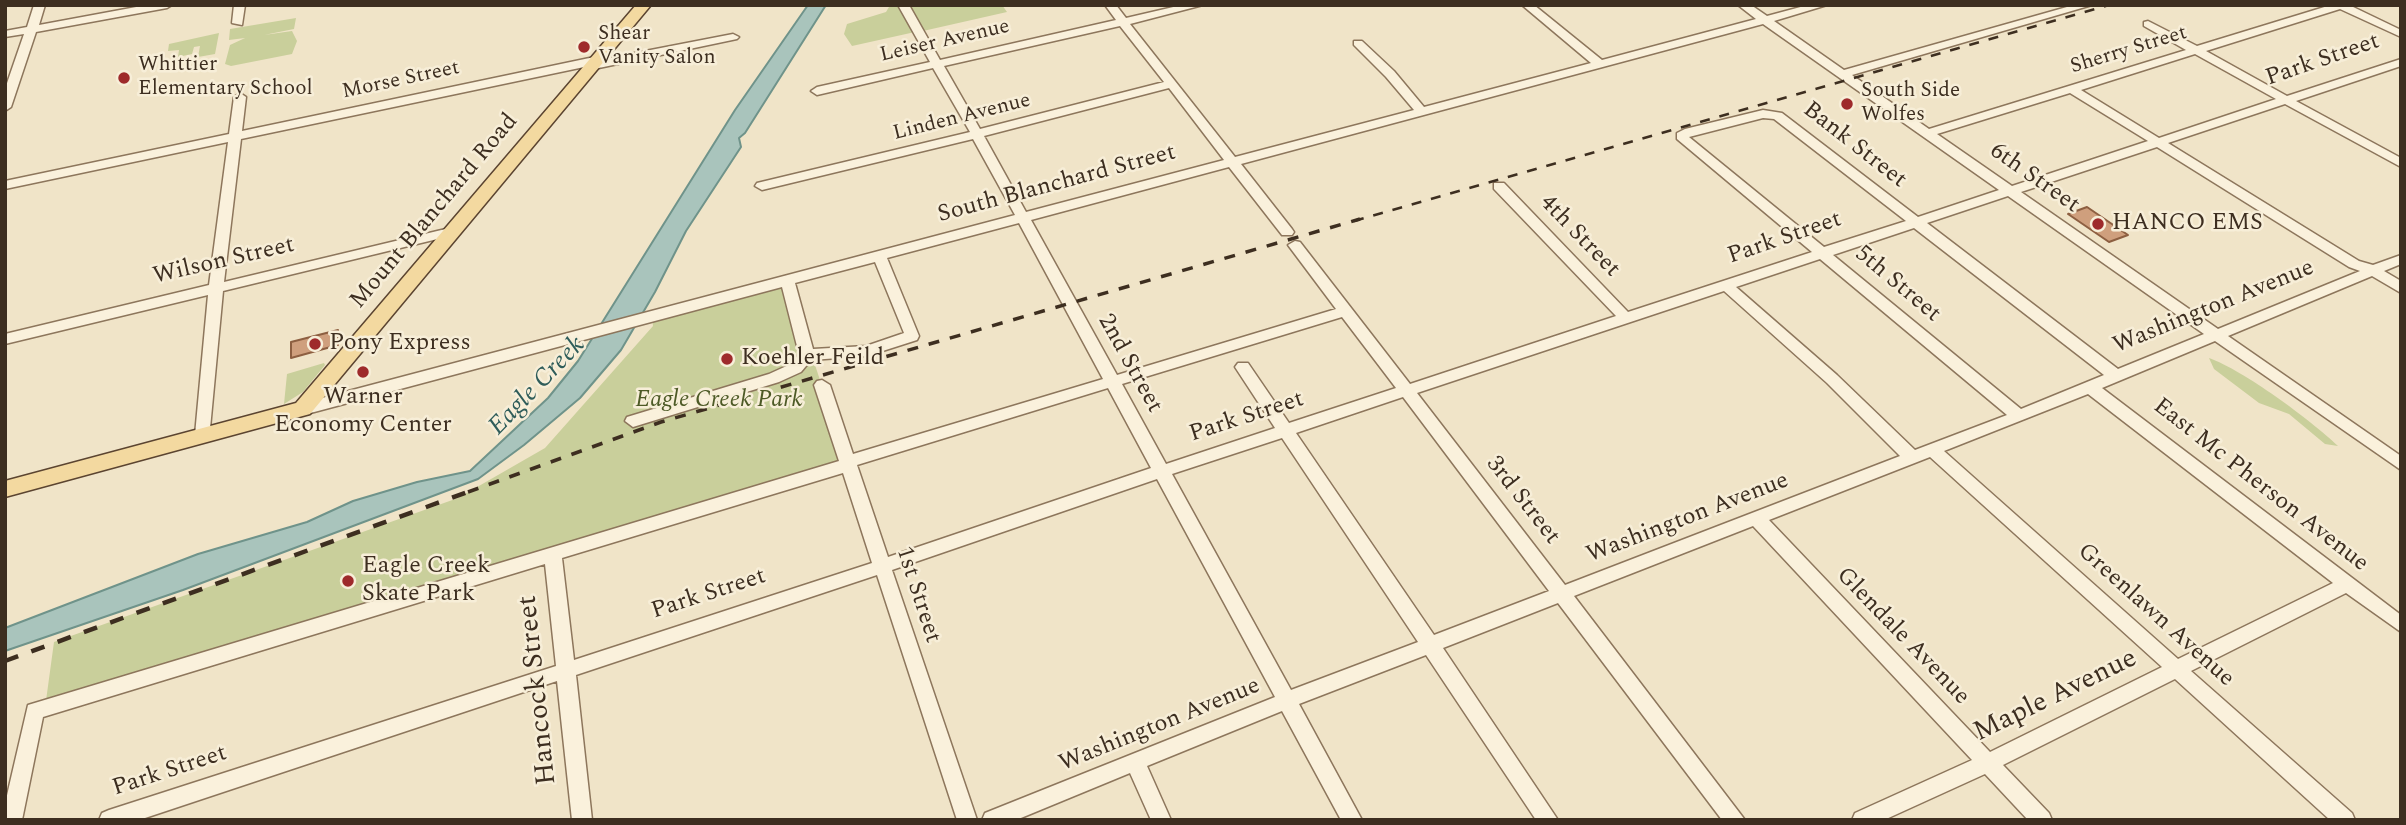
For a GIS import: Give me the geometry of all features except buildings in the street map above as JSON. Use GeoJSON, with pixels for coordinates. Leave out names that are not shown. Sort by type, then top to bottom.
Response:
{"type":"FeatureCollection","features":[{"type":"Feature","properties":{"kind":"main road","name":"Mount Blanchard Road"},"geometry":{"type":"LineString","coordinates":[[303,409],[644,5]]}},
{"type":"Feature","properties":{"kind":"main road"},"geometry":{"type":"LineString","coordinates":[[5,489],[303,409]]}},
{"type":"Feature","properties":{"kind":"street"},"geometry":{"type":"LineString","coordinates":[[5,107],[40,5]]}},
{"type":"Feature","properties":{"kind":"street"},"geometry":{"type":"LineString","coordinates":[[5,34],[167,5]]}},
{"type":"Feature","properties":{"kind":"street"},"geometry":{"type":"LineString","coordinates":[[238,23],[240,5]]}},
{"type":"Feature","properties":{"kind":"street","name":"2nd Street"},"geometry":{"type":"LineString","coordinates":[[903,5],[977,134],[1352,820]]}},
{"type":"Feature","properties":{"kind":"street","name":"3rd Street"},"geometry":{"type":"LineString","coordinates":[[1110,5],[1735,820]]}},
{"type":"Feature","properties":{"kind":"street","name":"Leiser Avenue"},"geometry":{"type":"LineString","coordinates":[[817,92],[1198,5]]}},
{"type":"Feature","properties":{"kind":"street"},"geometry":{"type":"LineString","coordinates":[[1527,5],[1600,64]]}},
{"type":"Feature","properties":{"kind":"street"},"geometry":{"type":"LineString","coordinates":[[1745,5],[1793,13]]}},
{"type":"Feature","properties":{"kind":"street","name":"6th Street"},"geometry":{"type":"LineString","coordinates":[[1745,5],[2401,464]]}},
{"type":"Feature","properties":{"kind":"street","name":"South Blanchard Street"},"geometry":{"type":"LineString","coordinates":[[303,409],[1822,5]]}},
{"type":"Feature","properties":{"kind":"street","name":"Bank Street"},"geometry":{"type":"LineString","coordinates":[[1843,74],[2087,5]]}},
{"type":"Feature","properties":{"kind":"street"},"geometry":{"type":"LineString","coordinates":[[2342,5],[2401,34]]}},
{"type":"Feature","properties":{"kind":"street","name":"Sherry Street"},"geometry":{"type":"LineString","coordinates":[[1928,133],[2342,5]]}},
{"type":"Feature","properties":{"kind":"street"},"geometry":{"type":"LineString","coordinates":[[2148,24],[2401,163]]}},
{"type":"Feature","properties":{"kind":"street","name":"Morse Street"},"geometry":{"type":"LineString","coordinates":[[5,185],[596,62],[733,37]]}},
{"type":"Feature","properties":{"kind":"street"},"geometry":{"type":"LineString","coordinates":[[1358,43],[1390,74],[1422,112]]}},
{"type":"Feature","properties":{"kind":"street","name":"Park Street"},"geometry":{"type":"LineString","coordinates":[[109,820],[2401,62]]}},
{"type":"Feature","properties":{"kind":"street","name":"Linden Avenue"},"geometry":{"type":"LineString","coordinates":[[762,186],[1172,85]]}},
{"type":"Feature","properties":{"kind":"street"},"geometry":{"type":"LineString","coordinates":[[2071,89],[2354,264],[2372,270],[2401,288]]}},
{"type":"Feature","properties":{"kind":"street"},"geometry":{"type":"LineString","coordinates":[[203,435],[216,288],[240,97]]}},
{"type":"Feature","properties":{"kind":"street","name":"Bank Street"},"geometry":{"type":"LineString","coordinates":[[1681,136],[1763,114],[1778,116],[2115,375]]}},
{"type":"Feature","properties":{"kind":"street","name":"5th Street"},"geometry":{"type":"LineString","coordinates":[[1681,136],[2019,416]]}},
{"type":"Feature","properties":{"kind":"street","name":"4th Street"},"geometry":{"type":"LineString","coordinates":[[1499,186],[1628,319]]}},
{"type":"Feature","properties":{"kind":"street","name":"Wilson Street"},"geometry":{"type":"LineString","coordinates":[[5,339],[454,231]]}},
{"type":"Feature","properties":{"kind":"street"},"geometry":{"type":"LineString","coordinates":[[634,421],[774,378],[796,368],[807,355],[867,351],[912,336],[878,255]]}},
{"type":"Feature","properties":{"kind":"street","name":"Washington Avenue"},"geometry":{"type":"LineString","coordinates":[[992,820],[1286,701],[2019,416],[2401,259]]}},
{"type":"Feature","properties":{"kind":"street"},"geometry":{"type":"LineString","coordinates":[[787,280],[807,355]]}},
{"type":"Feature","properties":{"kind":"street"},"geometry":{"type":"LineString","coordinates":[[1727,286],[1832,379],[1912,457]]}},
{"type":"Feature","properties":{"kind":"street"},"geometry":{"type":"LineString","coordinates":[[12,820],[35,711],[1345,311]]}},
{"type":"Feature","properties":{"kind":"street"},"geometry":{"type":"LineString","coordinates":[[1243,368],[1548,820]]}},
{"type":"Feature","properties":{"kind":"street","name":"1st Street"},"geometry":{"type":"LineString","coordinates":[[822,385],[967,820]]}},
{"type":"Feature","properties":{"kind":"street","name":"East Mc Pherson Avenue"},"geometry":{"type":"LineString","coordinates":[[2089,386],[2401,625]]}},
{"type":"Feature","properties":{"kind":"street","name":"Greenlawn Avenue"},"geometry":{"type":"LineString","coordinates":[[1931,449],[2345,820]]}},
{"type":"Feature","properties":{"kind":"street","name":"Glendale Avenue"},"geometry":{"type":"LineString","coordinates":[[1757,519],[2042,820]]}},
{"type":"Feature","properties":{"kind":"street","name":"Hancock Street"},"geometry":{"type":"LineString","coordinates":[[553,554],[582,820]]}},
{"type":"Feature","properties":{"kind":"street","name":"Maple Avenue"},"geometry":{"type":"LineString","coordinates":[[1862,820],[1987,763],[2348,584]]}},
{"type":"Feature","properties":{"kind":"street"},"geometry":{"type":"LineString","coordinates":[[1136,763],[1161,820]]}},
{"type":"Feature","properties":{"kind":"green space"},"geometry":{"type":"Polygon","coordinates":[[[898,5],[915,32],[852,46],[844,34],[847,24],[886,12],[889,7],[898,5]]]}},
{"type":"Feature","properties":{"kind":"green space"},"geometry":{"type":"Polygon","coordinates":[[[1002,5],[1007,12],[923,31],[909,7],[1002,5]]]}},
{"type":"Feature","properties":{"kind":"green space"},"geometry":{"type":"Polygon","coordinates":[[[296,18],[294,29],[264,35],[292,31],[297,41],[292,54],[231,66],[225,64],[230,45],[245,38],[229,40],[230,29],[296,18]]]}},
{"type":"Feature","properties":{"kind":"green space"},"geometry":{"type":"Polygon","coordinates":[[[219,33],[215,54],[198,57],[200,46],[194,47],[192,54],[178,57],[179,50],[168,51],[169,44],[219,33]]]}},
{"type":"Feature","properties":{"kind":"green space","name":"Eagle Creek Park"},"geometry":{"type":"Polygon","coordinates":[[[787,280],[848,465],[45,708],[54,642],[458,498],[545,448],[653,326],[652,316],[787,280]]]}},
{"type":"Feature","properties":{"kind":"green space"},"geometry":{"type":"Polygon","coordinates":[[[2209,358],[2240,373],[2276,397],[2338,446],[2325,444],[2289,414],[2259,403],[2214,369],[2209,358]]]}},
{"type":"Feature","properties":{"kind":"green space"},"geometry":{"type":"Polygon","coordinates":[[[324,363],[303,392],[284,404],[287,374],[324,363]]]}},
{"type":"Feature","properties":{"kind":"water"},"geometry":{"type":"Polygon","coordinates":[[[808,5],[826,5],[745,133],[739,138],[741,147],[686,231],[621,350],[580,398],[524,445],[478,479],[183,590],[5,651],[5,628],[198,554],[307,522],[353,501],[417,482],[470,471],[548,398],[578,361],[735,110],[808,5]]]}},
{"type":"Feature","properties":{"kind":"railway"},"geometry":{"type":"LineString","coordinates":[[1354,221],[2109,5]]}},
{"type":"Feature","properties":{"kind":"railway"},"geometry":{"type":"LineString","coordinates":[[468,492],[661,422],[1360,219]]}},
{"type":"Feature","properties":{"kind":"railway"},"geometry":{"type":"LineString","coordinates":[[5,661],[473,490]]}},
{"type":"Feature","properties":{"kind":"place","name":"Shear Vanity Salon"},"geometry":{"type":"Point","coordinates":[584,47]}},
{"type":"Feature","properties":{"kind":"place","name":"Whittier Elementary School"},"geometry":{"type":"Point","coordinates":[124,78]}},
{"type":"Feature","properties":{"kind":"place","name":"South Side Wolfes"},"geometry":{"type":"Point","coordinates":[1847,104]}},
{"type":"Feature","properties":{"kind":"place","name":"HANCO EMS"},"geometry":{"type":"Point","coordinates":[2098,224]}},
{"type":"Feature","properties":{"kind":"place","name":"Pony Express"},"geometry":{"type":"Point","coordinates":[315,344]}},
{"type":"Feature","properties":{"kind":"place","name":"Koehler Feild"},"geometry":{"type":"Point","coordinates":[727,359]}},
{"type":"Feature","properties":{"kind":"place","name":"Warner Economy Center"},"geometry":{"type":"Point","coordinates":[363,372]}},
{"type":"Feature","properties":{"kind":"place","name":"Eagle Creek Skate Park"},"geometry":{"type":"Point","coordinates":[348,581]}},
{"type":"Feature","properties":{"kind":"water label","name":"Eagle Creek"},"geometry":{"type":"Point","coordinates":[538,387]}}]}
